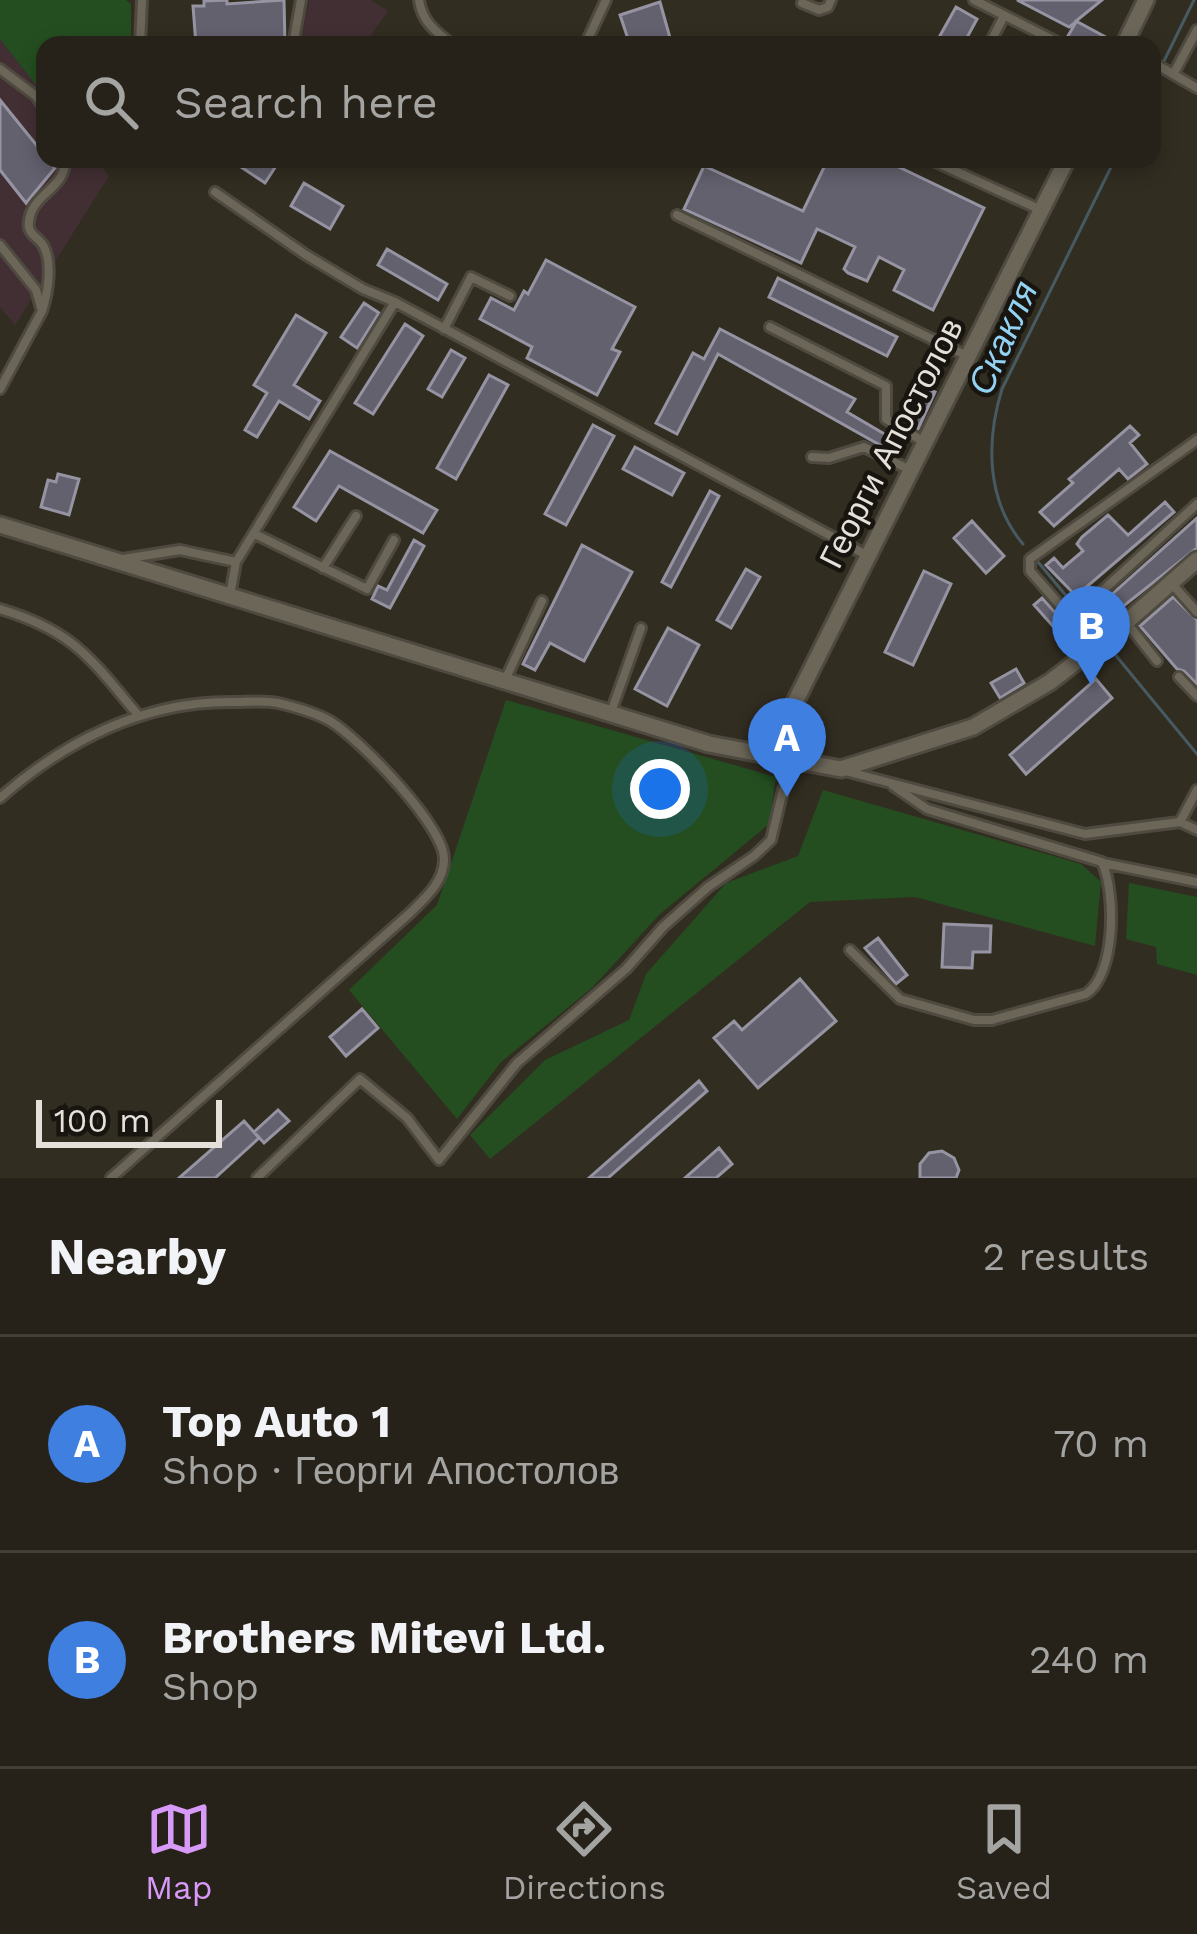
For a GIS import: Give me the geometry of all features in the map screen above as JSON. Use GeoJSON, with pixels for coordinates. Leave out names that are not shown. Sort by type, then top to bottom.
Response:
{"type":"FeatureCollection","features":[{"type":"Feature","properties":{"kind":"street"},"geometry":{"type":"LineString","coordinates":[[1128,36],[1146,0]]}},
{"type":"Feature","properties":{"kind":"street","name":"Георги Апостолов"},"geometry":{"type":"LineString","coordinates":[[770,754],[1062,168]]}},
{"type":"Feature","properties":{"kind":"street"},"geometry":{"type":"LineString","coordinates":[[0,525],[709,744],[841,770],[973,727],[1050,682],[1197,560]]}},
{"type":"Feature","properties":{"kind":"lane"},"geometry":{"type":"LineString","coordinates":[[140,36],[142,0]]}},
{"type":"Feature","properties":{"kind":"lane"},"geometry":{"type":"LineString","coordinates":[[294,36],[301,0]]}},
{"type":"Feature","properties":{"kind":"lane"},"geometry":{"type":"LineString","coordinates":[[419,0],[422,14],[441,36]]}},
{"type":"Feature","properties":{"kind":"lane"},"geometry":{"type":"LineString","coordinates":[[589,36],[606,0]]}},
{"type":"Feature","properties":{"kind":"lane"},"geometry":{"type":"LineString","coordinates":[[802,3],[819,10],[828,8],[831,0]]}},
{"type":"Feature","properties":{"kind":"lane"},"geometry":{"type":"LineString","coordinates":[[974,0],[1045,36]]}},
{"type":"Feature","properties":{"kind":"lane"},"geometry":{"type":"LineString","coordinates":[[994,36],[1004,16]]}},
{"type":"Feature","properties":{"kind":"lane"},"geometry":{"type":"LineString","coordinates":[[1171,71],[1197,30]]}},
{"type":"Feature","properties":{"kind":"lane"},"geometry":{"type":"LineString","coordinates":[[1161,66],[1197,88]]}},
{"type":"Feature","properties":{"kind":"lane"},"geometry":{"type":"LineString","coordinates":[[0,68],[36,96]]}},
{"type":"Feature","properties":{"kind":"lane"},"geometry":{"type":"LineString","coordinates":[[0,389],[41,311],[48,284],[46,252],[29,231],[28,220],[38,201],[62,180],[64,168]]}},
{"type":"Feature","properties":{"kind":"lane"},"geometry":{"type":"LineString","coordinates":[[948,168],[1041,211]]}},
{"type":"Feature","properties":{"kind":"lane"},"geometry":{"type":"LineString","coordinates":[[215,192],[363,289],[868,556]]}},
{"type":"Feature","properties":{"kind":"lane"},"geometry":{"type":"LineString","coordinates":[[677,214],[968,357]]}},
{"type":"Feature","properties":{"kind":"lane"},"geometry":{"type":"LineString","coordinates":[[0,245],[41,298],[41,311]]}},
{"type":"Feature","properties":{"kind":"lane"},"geometry":{"type":"LineString","coordinates":[[444,329],[472,278],[510,296]]}},
{"type":"Feature","properties":{"kind":"lane"},"geometry":{"type":"LineString","coordinates":[[230,596],[236,562],[395,302]]}},
{"type":"Feature","properties":{"kind":"lane"},"geometry":{"type":"LineString","coordinates":[[770,327],[886,386],[886,419],[925,443]]}},
{"type":"Feature","properties":{"kind":"lane"},"geometry":{"type":"LineString","coordinates":[[1096,646],[1030,571],[1030,560],[1197,440]]}},
{"type":"Feature","properties":{"kind":"lane"},"geometry":{"type":"LineString","coordinates":[[812,457],[829,458],[864,447],[911,471]]}},
{"type":"Feature","properties":{"kind":"lane"},"geometry":{"type":"LineString","coordinates":[[1157,661],[1098,595],[1197,504]]}},
{"type":"Feature","properties":{"kind":"lane"},"geometry":{"type":"LineString","coordinates":[[323,568],[356,516]]}},
{"type":"Feature","properties":{"kind":"lane"},"geometry":{"type":"LineString","coordinates":[[255,534],[367,589],[394,540]]}},
{"type":"Feature","properties":{"kind":"lane"},"geometry":{"type":"LineString","coordinates":[[116,561],[147,552],[180,550],[236,562]]}},
{"type":"Feature","properties":{"kind":"lane"},"geometry":{"type":"LineString","coordinates":[[1171,583],[1197,612]]}},
{"type":"Feature","properties":{"kind":"lane"},"geometry":{"type":"LineString","coordinates":[[506,680],[542,601]]}},
{"type":"Feature","properties":{"kind":"lane"},"geometry":{"type":"LineString","coordinates":[[0,609],[56,629],[88,656],[138,715]]}},
{"type":"Feature","properties":{"kind":"lane"},"geometry":{"type":"LineString","coordinates":[[611,713],[641,628]]}},
{"type":"Feature","properties":{"kind":"lane"},"geometry":{"type":"LineString","coordinates":[[1179,677],[1197,696]]}},
{"type":"Feature","properties":{"kind":"lane"},"geometry":{"type":"LineString","coordinates":[[0,797],[35,767],[86,736],[138,715],[214,702],[275,702],[326,718],[353,736],[403,789],[442,843],[443,870],[410,913],[111,1178]]}},
{"type":"Feature","properties":{"kind":"lane"},"geometry":{"type":"LineString","coordinates":[[257,1178],[360,1079],[407,1118],[439,1160],[517,1063],[626,970],[707,886],[771,840],[796,760]]}},
{"type":"Feature","properties":{"kind":"lane"},"geometry":{"type":"LineString","coordinates":[[841,770],[1085,834],[1180,822],[1197,830]]}},
{"type":"Feature","properties":{"kind":"lane"},"geometry":{"type":"LineString","coordinates":[[892,785],[927,809],[1102,862],[1197,882]]}},
{"type":"Feature","properties":{"kind":"lane"},"geometry":{"type":"LineString","coordinates":[[1180,822],[1197,790]]}},
{"type":"Feature","properties":{"kind":"lane"},"geometry":{"type":"LineString","coordinates":[[850,950],[900,999],[974,1020],[992,1020],[1086,994],[1100,985],[1108,946],[1109,877],[1102,862]]}},
{"type":"Feature","properties":{"kind":"shaded area"},"geometry":{"type":"Polygon","coordinates":[[[309,0],[371,0],[388,11],[370,36],[302,36],[309,0]]]}},
{"type":"Feature","properties":{"kind":"shaded area"},"geometry":{"type":"Polygon","coordinates":[[[0,39],[36,85],[36,168],[103,168],[109,176],[15,325],[0,307],[0,39]]]}},
{"type":"Feature","properties":{"kind":"green space"},"geometry":{"type":"Polygon","coordinates":[[[0,0],[126,0],[131,4],[131,36],[36,36],[36,85],[0,39],[0,0]]]}},
{"type":"Feature","properties":{"kind":"green space"},"geometry":{"type":"Polygon","coordinates":[[[506,700],[776,777],[769,824],[660,914],[592,988],[501,1062],[457,1119],[349,990],[437,905],[506,700]]]}},
{"type":"Feature","properties":{"kind":"green space"},"geometry":{"type":"Polygon","coordinates":[[[823,790],[1081,864],[1101,882],[1095,946],[915,897],[810,902],[490,1159],[470,1135],[545,1060],[629,1020],[646,974],[726,883],[798,856],[823,790]]]}},
{"type":"Feature","properties":{"kind":"green space"},"geometry":{"type":"Polygon","coordinates":[[[1129,883],[1197,897],[1197,975],[1157,964],[1156,947],[1126,939],[1129,883]]]}},
{"type":"Feature","properties":{"kind":"building"},"geometry":{"type":"Polygon","coordinates":[[[284,0],[285,36],[195,36],[193,6],[204,6],[204,1],[284,0]]]}},
{"type":"Feature","properties":{"kind":"building"},"geometry":{"type":"Polygon","coordinates":[[[1017,0],[1102,0],[1076,21],[1104,36],[1068,36],[1076,22],[1069,27],[1017,0]]]}},
{"type":"Feature","properties":{"kind":"building"},"geometry":{"type":"Polygon","coordinates":[[[660,2],[669,36],[627,36],[620,15],[660,2]]]}},
{"type":"Feature","properties":{"kind":"building"},"geometry":{"type":"Polygon","coordinates":[[[956,7],[977,19],[968,36],[940,36],[956,7]]]}},
{"type":"Feature","properties":{"kind":"building"},"geometry":{"type":"Polygon","coordinates":[[[0,100],[36,145],[36,168],[55,168],[26,203],[0,170],[0,100]]]}},
{"type":"Feature","properties":{"kind":"building"},"geometry":{"type":"Polygon","coordinates":[[[242,168],[275,168],[265,183],[242,168]]]}},
{"type":"Feature","properties":{"kind":"building"},"geometry":{"type":"Polygon","coordinates":[[[703,168],[708,168],[803,211],[824,168],[901,168],[984,208],[933,310],[894,290],[904,270],[879,257],[867,281],[848,273],[844,269],[855,247],[817,229],[801,263],[684,209],[703,168]]]}},
{"type":"Feature","properties":{"kind":"building"},"geometry":{"type":"Polygon","coordinates":[[[304,183],[343,206],[330,229],[291,206],[304,183]]]}},
{"type":"Feature","properties":{"kind":"building"},"geometry":{"type":"Polygon","coordinates":[[[387,249],[447,284],[438,300],[378,265],[387,249]]]}},
{"type":"Feature","properties":{"kind":"building"},"geometry":{"type":"Polygon","coordinates":[[[546,260],[635,307],[612,349],[620,352],[597,395],[527,358],[532,347],[480,319],[491,298],[514,310],[546,260]]]}},
{"type":"Feature","properties":{"kind":"building"},"geometry":{"type":"Polygon","coordinates":[[[778,278],[897,337],[887,356],[769,297],[778,278]]]}},
{"type":"Feature","properties":{"kind":"building"},"geometry":{"type":"Polygon","coordinates":[[[364,303],[379,313],[357,348],[341,337],[364,303]]]}},
{"type":"Feature","properties":{"kind":"building"},"geometry":{"type":"Polygon","coordinates":[[[296,315],[326,333],[294,385],[320,401],[309,419],[279,401],[257,437],[245,430],[267,393],[254,385],[296,315]]]}},
{"type":"Feature","properties":{"kind":"building"},"geometry":{"type":"Polygon","coordinates":[[[405,324],[423,336],[373,414],[355,403],[405,324]]]}},
{"type":"Feature","properties":{"kind":"building"},"geometry":{"type":"Polygon","coordinates":[[[720,329],[855,399],[847,412],[893,439],[887,449],[718,354],[677,434],[656,423],[693,353],[704,359],[720,329]]]}},
{"type":"Feature","properties":{"kind":"building"},"geometry":{"type":"Polygon","coordinates":[[[451,350],[465,358],[442,397],[428,389],[451,350]]]}},
{"type":"Feature","properties":{"kind":"building"},"geometry":{"type":"Polygon","coordinates":[[[489,375],[508,385],[456,479],[437,468],[489,375]]]}},
{"type":"Feature","properties":{"kind":"building"},"geometry":{"type":"Polygon","coordinates":[[[925,388],[935,392],[918,429],[908,422],[925,388]]]}},
{"type":"Feature","properties":{"kind":"building"},"geometry":{"type":"Polygon","coordinates":[[[593,425],[614,436],[566,525],[545,514],[593,425]]]}},
{"type":"Feature","properties":{"kind":"building"},"geometry":{"type":"Polygon","coordinates":[[[1130,426],[1139,435],[1130,443],[1147,464],[1128,479],[1119,469],[1054,526],[1040,512],[1073,483],[1069,479],[1130,426]]]}},
{"type":"Feature","properties":{"kind":"building"},"geometry":{"type":"Polygon","coordinates":[[[635,447],[684,473],[672,495],[623,469],[635,447]]]}},
{"type":"Feature","properties":{"kind":"building"},"geometry":{"type":"Polygon","coordinates":[[[330,451],[437,510],[423,533],[339,486],[316,521],[294,507],[330,451]]]}},
{"type":"Feature","properties":{"kind":"building"},"geometry":{"type":"Polygon","coordinates":[[[58,474],[79,479],[69,515],[41,507],[48,480],[56,482],[58,474]]]}},
{"type":"Feature","properties":{"kind":"building"},"geometry":{"type":"Polygon","coordinates":[[[710,491],[719,496],[671,587],[662,582],[710,491]]]}},
{"type":"Feature","properties":{"kind":"building"},"geometry":{"type":"Polygon","coordinates":[[[1165,502],[1174,512],[1076,596],[1046,565],[1054,558],[1063,568],[1083,551],[1077,544],[1082,537],[1108,515],[1128,535],[1165,502]]]}},
{"type":"Feature","properties":{"kind":"building"},"geometry":{"type":"Polygon","coordinates":[[[1197,518],[1197,548],[1121,608],[1110,596],[1197,518]]]}},
{"type":"Feature","properties":{"kind":"building"},"geometry":{"type":"Polygon","coordinates":[[[972,521],[1004,556],[986,573],[954,538],[972,521]]]}},
{"type":"Feature","properties":{"kind":"building"},"geometry":{"type":"Polygon","coordinates":[[[414,540],[424,546],[390,608],[372,599],[378,586],[387,590],[414,540]]]}},
{"type":"Feature","properties":{"kind":"building"},"geometry":{"type":"Polygon","coordinates":[[[582,545],[632,572],[584,661],[550,643],[535,670],[523,664],[582,545]]]}},
{"type":"Feature","properties":{"kind":"building"},"geometry":{"type":"Polygon","coordinates":[[[746,569],[760,577],[731,628],[717,620],[746,569]]]}},
{"type":"Feature","properties":{"kind":"building"},"geometry":{"type":"Polygon","coordinates":[[[924,571],[951,584],[913,665],[885,652],[924,571]]]}},
{"type":"Feature","properties":{"kind":"building"},"geometry":{"type":"Polygon","coordinates":[[[1173,597],[1197,620],[1197,684],[1177,669],[1140,626],[1173,597]]]}},
{"type":"Feature","properties":{"kind":"building"},"geometry":{"type":"Polygon","coordinates":[[[1042,598],[1075,635],[1067,642],[1034,605],[1042,598]]]}},
{"type":"Feature","properties":{"kind":"building"},"geometry":{"type":"Polygon","coordinates":[[[668,628],[699,645],[667,706],[635,689],[668,628]]]}},
{"type":"Feature","properties":{"kind":"building"},"geometry":{"type":"Polygon","coordinates":[[[1016,669],[1024,683],[1000,698],[991,683],[1016,669]]]}},
{"type":"Feature","properties":{"kind":"building"},"geometry":{"type":"Polygon","coordinates":[[[1096,679],[1112,698],[1026,774],[1010,755],[1096,679]]]}},
{"type":"Feature","properties":{"kind":"building"},"geometry":{"type":"Polygon","coordinates":[[[944,924],[991,926],[990,952],[973,952],[972,968],[942,967],[944,924]]]}},
{"type":"Feature","properties":{"kind":"building"},"geometry":{"type":"Polygon","coordinates":[[[878,938],[907,975],[896,984],[865,948],[878,938]]]}},
{"type":"Feature","properties":{"kind":"building"},"geometry":{"type":"Polygon","coordinates":[[[800,979],[836,1021],[758,1088],[714,1038],[734,1021],[742,1030],[800,979]]]}},
{"type":"Feature","properties":{"kind":"building"},"geometry":{"type":"Polygon","coordinates":[[[362,1009],[378,1028],[346,1056],[330,1037],[362,1009]]]}},
{"type":"Feature","properties":{"kind":"building"},"geometry":{"type":"Polygon","coordinates":[[[699,1081],[707,1091],[608,1178],[589,1178],[699,1081]]]}},
{"type":"Feature","properties":{"kind":"building"},"geometry":{"type":"Polygon","coordinates":[[[278,1110],[289,1121],[264,1143],[254,1132],[278,1110]]]}},
{"type":"Feature","properties":{"kind":"building"},"geometry":{"type":"Polygon","coordinates":[[[244,1121],[259,1138],[215,1178],[179,1178],[244,1121]]]}},
{"type":"Feature","properties":{"kind":"building"},"geometry":{"type":"Polygon","coordinates":[[[719,1148],[732,1164],[716,1178],[685,1178],[719,1148]]]}},
{"type":"Feature","properties":{"kind":"building"},"geometry":{"type":"Polygon","coordinates":[[[942,1151],[954,1158],[959,1170],[956,1178],[920,1178],[920,1164],[929,1153],[942,1151]]]}},
{"type":"Feature","properties":{"kind":"waterway","name":"Скакля"},"geometry":{"type":"LineString","coordinates":[[1163,63],[1194,0]]}},
{"type":"Feature","properties":{"kind":"waterway","name":"Скакля"},"geometry":{"type":"LineString","coordinates":[[1023,544],[996,489],[992,449],[997,409],[1002,389],[1111,168]]}},
{"type":"Feature","properties":{"kind":"waterway","name":"Скакля"},"geometry":{"type":"LineString","coordinates":[[1038,562],[1098,634]]}},
{"type":"Feature","properties":{"kind":"waterway","name":"Скакля"},"geometry":{"type":"LineString","coordinates":[[1108,646],[1197,754]]}},
{"type":"Feature","properties":{"kind":"place","name":"Brothers Mitevi Ltd."},"geometry":{"type":"Point","coordinates":[1091,685]}},
{"type":"Feature","properties":{"kind":"place","name":"Top Auto 1"},"geometry":{"type":"Point","coordinates":[787,797]}}]}
